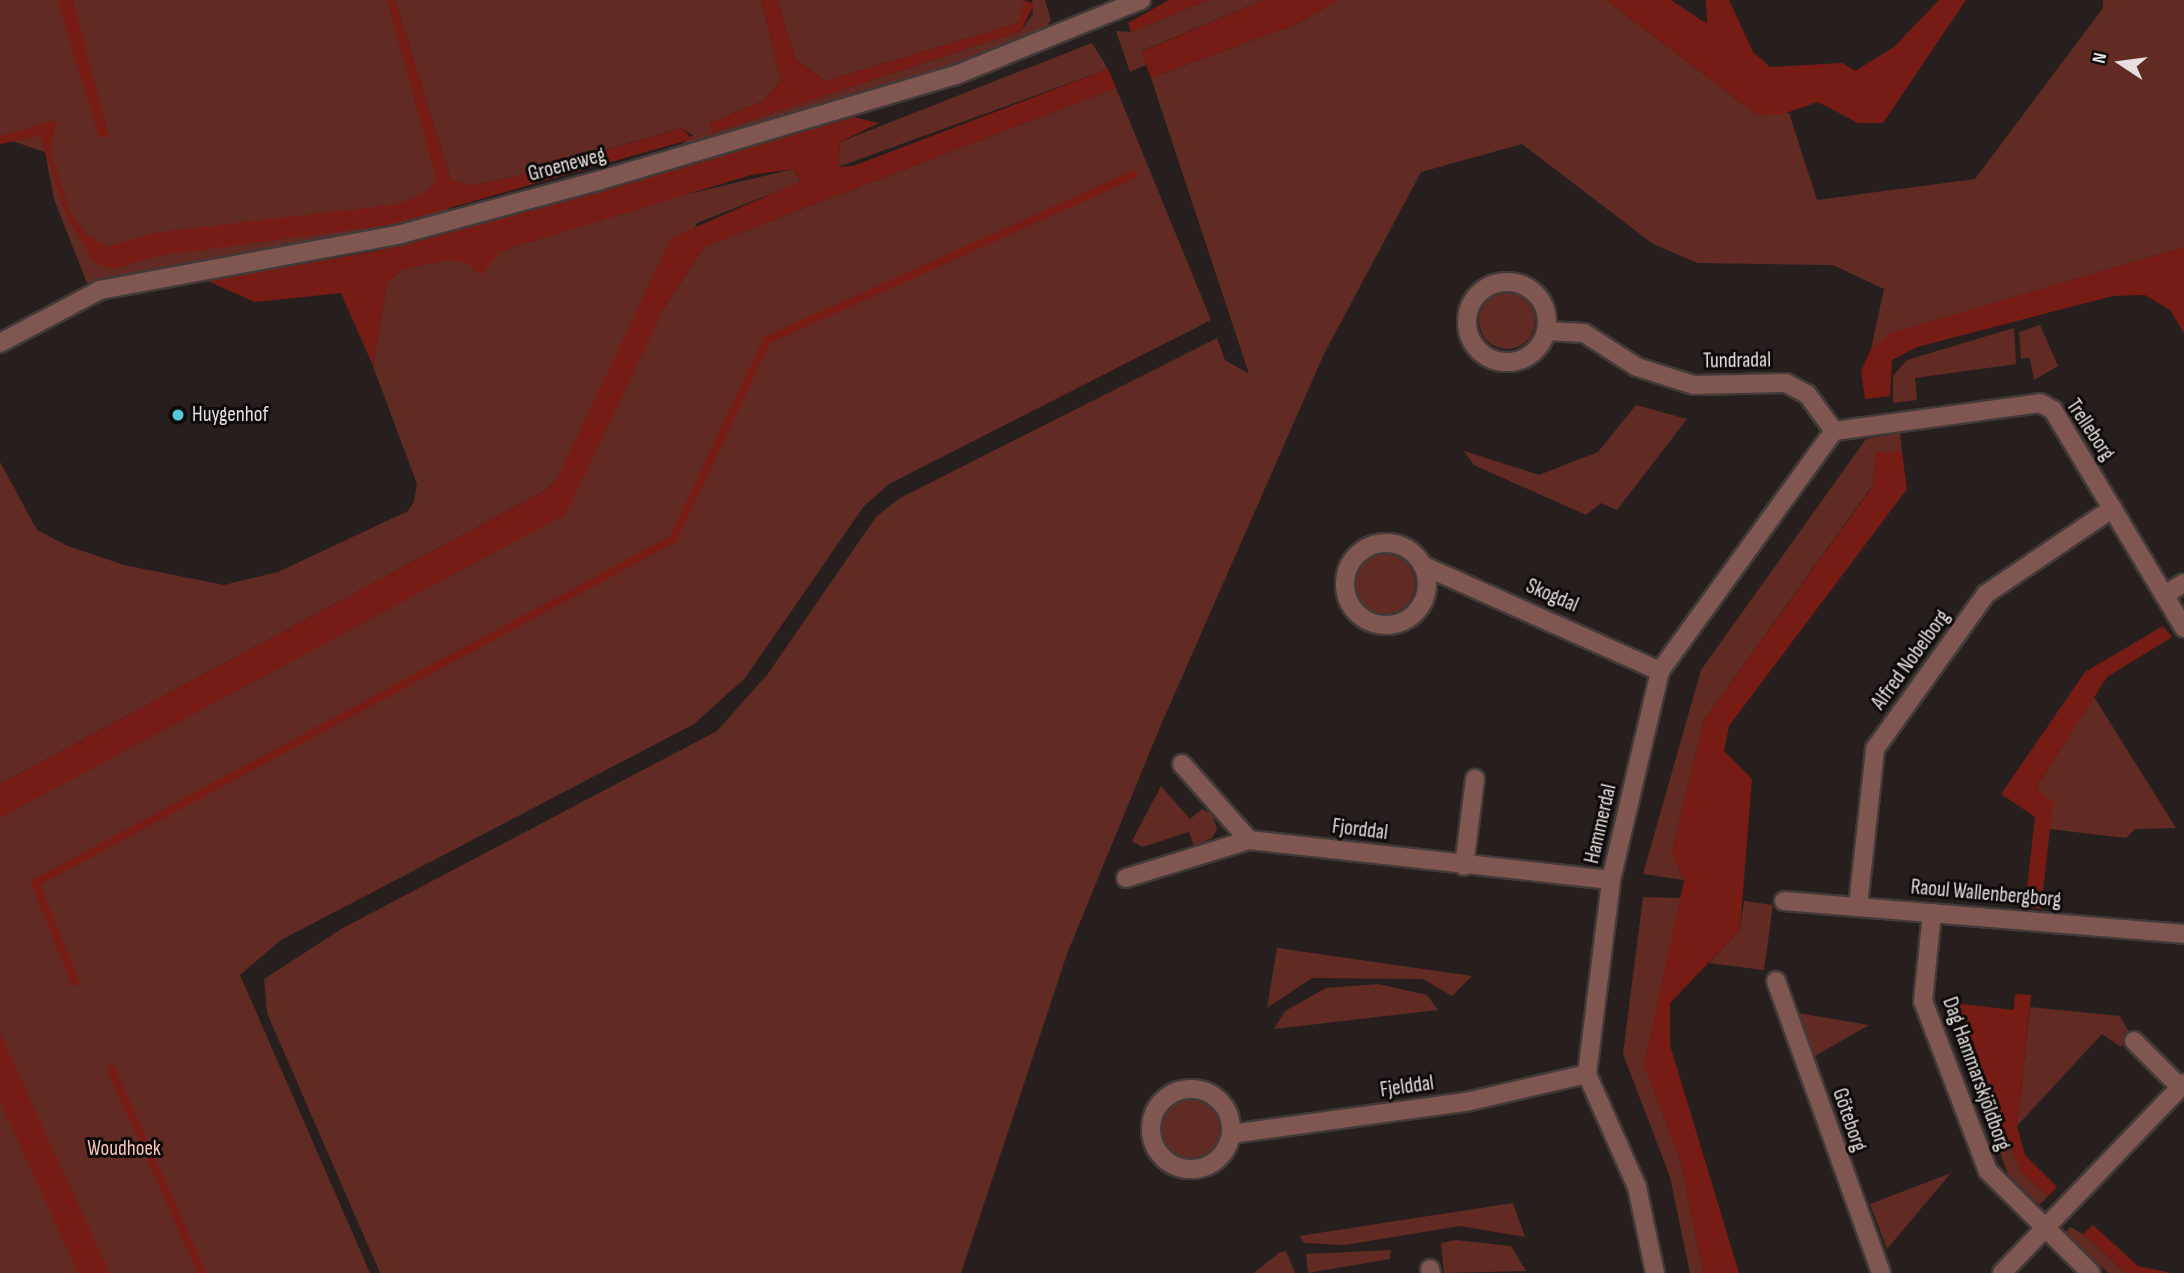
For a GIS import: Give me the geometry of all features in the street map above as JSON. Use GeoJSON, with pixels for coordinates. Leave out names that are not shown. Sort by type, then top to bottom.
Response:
{"type":"FeatureCollection","features":[{"type":"Feature","properties":{"kind":"street","name":"Groeneweg"},"geometry":{"type":"LineString","coordinates":[[0,343],[100,290],[401,234],[607,178],[956,75],[1141,0]]}},
{"type":"Feature","properties":{"kind":"street"},"geometry":{"type":"LineString","coordinates":[[1511,281],[1538,295],[1547,331],[1534,352],[1506,362],[1478,350],[1466,318],[1481,290],[1511,281]]}},
{"type":"Feature","properties":{"kind":"street","name":"Tundradal"},"geometry":{"type":"LineString","coordinates":[[1547,331],[1584,333],[1637,367],[1694,385],[1786,383],[1807,394],[1834,431]]}},
{"type":"Feature","properties":{"kind":"street","name":"Trelleborg"},"geometry":{"type":"LineString","coordinates":[[1834,431],[2040,403],[2053,410],[2184,628]]}},
{"type":"Feature","properties":{"kind":"street","name":"Hammerdal"},"geometry":{"type":"LineString","coordinates":[[1587,1074],[1611,880],[1660,671],[1834,431]]}},
{"type":"Feature","properties":{"kind":"street","name":"Alfred Nobelborg"},"geometry":{"type":"LineString","coordinates":[[1858,906],[1875,748],[1986,594],[2113,509]]}},
{"type":"Feature","properties":{"kind":"street","name":"Skogdal"},"geometry":{"type":"LineString","coordinates":[[1424,566],[1426,596],[1409,618],[1375,623],[1348,601],[1348,567],[1368,546],[1399,544],[1424,566],[1660,671]]}},
{"type":"Feature","properties":{"kind":"street"},"geometry":{"type":"LineString","coordinates":[[2164,595],[2184,583]]}},
{"type":"Feature","properties":{"kind":"street"},"geometry":{"type":"LineString","coordinates":[[1182,764],[1250,840]]}},
{"type":"Feature","properties":{"kind":"street"},"geometry":{"type":"LineString","coordinates":[[1464,866],[1475,779]]}},
{"type":"Feature","properties":{"kind":"street","name":"Fjorddal"},"geometry":{"type":"LineString","coordinates":[[1126,878],[1250,840],[1464,866],[1611,880]]}},
{"type":"Feature","properties":{"kind":"street","name":"Raoul Wallenbergborg"},"geometry":{"type":"LineString","coordinates":[[1784,901],[2184,934]]}},
{"type":"Feature","properties":{"kind":"street","name":"Dag Hammarskjöldborg"},"geometry":{"type":"LineString","coordinates":[[1932,913],[1923,1001],[1988,1171],[2091,1273]]}},
{"type":"Feature","properties":{"kind":"street","name":"Göteborg"},"geometry":{"type":"LineString","coordinates":[[1776,981],[1881,1273]]}},
{"type":"Feature","properties":{"kind":"street"},"geometry":{"type":"LineString","coordinates":[[2002,1273],[2182,1085],[2134,1041]]}},
{"type":"Feature","properties":{"kind":"street"},"geometry":{"type":"LineString","coordinates":[[1587,1074],[1637,1187],[1655,1273]]}},
{"type":"Feature","properties":{"kind":"street","name":"Fjelddal"},"geometry":{"type":"LineString","coordinates":[[1231,1134],[1466,1102],[1587,1074]]}},
{"type":"Feature","properties":{"kind":"street"},"geometry":{"type":"LineString","coordinates":[[1187,1088],[1219,1098],[1230,1115],[1231,1134],[1210,1165],[1188,1170],[1163,1159],[1150,1131],[1162,1099],[1187,1088]]}},
{"type":"Feature","properties":{"kind":"green space"},"geometry":{"type":"Polygon","coordinates":[[[0,0],[387,0],[451,214],[87,283],[54,199],[45,152],[0,137],[0,0]]]}},
{"type":"Feature","properties":{"kind":"green space"},"geometry":{"type":"Polygon","coordinates":[[[395,0],[761,0],[781,81],[763,101],[710,123],[712,133],[1021,31],[1033,14],[1032,0],[1045,0],[1051,20],[1042,32],[882,91],[451,214],[682,144],[693,135],[681,128],[509,178],[472,185],[451,180],[395,0]]]}},
{"type":"Feature","properties":{"kind":"green space"},"geometry":{"type":"Polygon","coordinates":[[[777,0],[1024,0],[1025,6],[1018,23],[825,81],[796,60],[777,0]]]}},
{"type":"Feature","properties":{"kind":"green space"},"geometry":{"type":"Polygon","coordinates":[[[1209,0],[1263,0],[1142,51],[1146,65],[1130,72],[1116,31],[1131,32],[1209,0]]]}},
{"type":"Feature","properties":{"kind":"green space"},"geometry":{"type":"Polygon","coordinates":[[[1339,0],[1606,0],[1756,114],[1789,113],[1817,200],[1975,179],[2103,8],[2103,0],[2184,0],[2184,247],[1892,333],[1871,349],[1884,289],[1833,265],[1698,263],[1653,244],[1522,144],[1421,172],[1324,354],[1160,727],[1067,954],[961,1273],[380,1273],[267,1013],[264,979],[343,928],[717,731],[767,675],[876,517],[900,498],[1217,338],[1225,360],[1249,374],[1151,78],[1294,25],[1339,0]]]}},
{"type":"Feature","properties":{"kind":"green space"},"geometry":{"type":"Polygon","coordinates":[[[1092,43],[1108,69],[838,167],[840,142],[1092,43]]]}},
{"type":"Feature","properties":{"kind":"green space","name":"Woudhoek"},"geometry":{"type":"Polygon","coordinates":[[[1116,88],[1211,320],[889,484],[864,506],[745,678],[694,724],[281,940],[240,975],[370,1273],[0,1273],[0,800],[85,772],[565,514],[664,308],[704,247],[1116,88]]]}},
{"type":"Feature","properties":{"kind":"green space"},"geometry":{"type":"Polygon","coordinates":[[[793,169],[801,182],[697,223],[556,481],[544,491],[0,784],[0,462],[37,530],[68,546],[124,565],[224,585],[278,572],[408,511],[414,501],[417,484],[373,366],[387,283],[402,270],[446,260],[487,261],[501,251],[676,197],[793,169]]]}},
{"type":"Feature","properties":{"kind":"green space"},"geometry":{"type":"Polygon","coordinates":[[[1502,293],[1512,293],[1527,301],[1533,310],[1533,332],[1527,341],[1512,349],[1502,349],[1484,337],[1479,326],[1479,316],[1491,298],[1502,293]]]}},
{"type":"Feature","properties":{"kind":"green space"},"geometry":{"type":"Polygon","coordinates":[[[2040,325],[2058,366],[2034,380],[2030,358],[2021,358],[2019,332],[2040,325]]]}},
{"type":"Feature","properties":{"kind":"green space"},"geometry":{"type":"Polygon","coordinates":[[[2014,328],[2016,364],[1915,378],[1917,400],[1893,403],[1893,376],[1907,360],[2014,328]]]}},
{"type":"Feature","properties":{"kind":"green space"},"geometry":{"type":"Polygon","coordinates":[[[1636,405],[1687,419],[1617,510],[1601,503],[1586,515],[1474,465],[1464,451],[1539,475],[1598,452],[1636,405]]]}},
{"type":"Feature","properties":{"kind":"green space"},"geometry":{"type":"Polygon","coordinates":[[[1900,433],[1902,452],[1876,453],[1873,485],[1704,720],[1672,852],[1684,880],[1643,874],[1701,670],[1866,439],[1900,433]]]}},
{"type":"Feature","properties":{"kind":"green space"},"geometry":{"type":"Polygon","coordinates":[[[1385,554],[1406,563],[1415,584],[1406,605],[1385,614],[1364,605],[1355,584],[1364,563],[1385,554]]]}},
{"type":"Feature","properties":{"kind":"green space"},"geometry":{"type":"Polygon","coordinates":[[[2094,697],[2176,828],[2135,829],[2126,838],[2049,829],[2052,802],[2036,788],[2094,697]]]}},
{"type":"Feature","properties":{"kind":"green space"},"geometry":{"type":"Polygon","coordinates":[[[1161,786],[1190,819],[1202,809],[1212,814],[1217,829],[1212,838],[1194,846],[1189,832],[1142,847],[1132,841],[1161,786]]]}},
{"type":"Feature","properties":{"kind":"green space"},"geometry":{"type":"Polygon","coordinates":[[[1643,897],[1681,898],[1644,1065],[1681,1162],[1703,1273],[1690,1273],[1670,1177],[1623,1054],[1643,897]]]}},
{"type":"Feature","properties":{"kind":"green space"},"geometry":{"type":"Polygon","coordinates":[[[1744,901],[1773,905],[1764,970],[1709,963],[1740,930],[1744,901]]]}},
{"type":"Feature","properties":{"kind":"green space"},"geometry":{"type":"Polygon","coordinates":[[[1277,948],[1472,976],[1452,996],[1423,979],[1312,978],[1267,1008],[1277,948]]]}},
{"type":"Feature","properties":{"kind":"green space"},"geometry":{"type":"Polygon","coordinates":[[[1378,984],[1427,995],[1438,1010],[1274,1029],[1285,1011],[1326,988],[1378,984]]]}},
{"type":"Feature","properties":{"kind":"green space"},"geometry":{"type":"Polygon","coordinates":[[[1943,1000],[1962,1004],[1955,1011],[2021,1171],[2048,1196],[2039,1205],[2008,1174],[1943,1000]]]}},
{"type":"Feature","properties":{"kind":"green space"},"geometry":{"type":"Polygon","coordinates":[[[2030,1007],[2120,1016],[2130,1034],[2121,1047],[2102,1034],[2017,1126],[2030,1007]]]}},
{"type":"Feature","properties":{"kind":"green space"},"geometry":{"type":"Polygon","coordinates":[[[1798,1013],[1869,1025],[1815,1056],[1798,1013]]]}},
{"type":"Feature","properties":{"kind":"green space"},"geometry":{"type":"Polygon","coordinates":[[[1190,1098],[1211,1107],[1220,1128],[1211,1149],[1190,1158],[1169,1149],[1160,1128],[1169,1107],[1190,1098]]]}},
{"type":"Feature","properties":{"kind":"green space"},"geometry":{"type":"Polygon","coordinates":[[[1951,1173],[1887,1249],[1870,1204],[1951,1173]]]}},
{"type":"Feature","properties":{"kind":"green space"},"geometry":{"type":"Polygon","coordinates":[[[1513,1203],[1525,1237],[1460,1226],[1344,1245],[1304,1243],[1299,1236],[1513,1203]]]}},
{"type":"Feature","properties":{"kind":"green space"},"geometry":{"type":"Polygon","coordinates":[[[2070,1227],[2083,1234],[2126,1273],[2108,1273],[2065,1234],[2070,1227]]]}},
{"type":"Feature","properties":{"kind":"green space"},"geometry":{"type":"Polygon","coordinates":[[[1456,1240],[1511,1246],[1526,1271],[1444,1273],[1441,1243],[1456,1240]]]}},
{"type":"Feature","properties":{"kind":"green space"},"geometry":{"type":"Polygon","coordinates":[[[1391,1250],[1390,1259],[1308,1273],[1306,1254],[1391,1250]]]}},
{"type":"Feature","properties":{"kind":"green space"},"geometry":{"type":"Polygon","coordinates":[[[1286,1251],[1295,1273],[1254,1273],[1279,1253],[1286,1251]]]}},
{"type":"Feature","properties":{"kind":"shaded area"},"geometry":{"type":"Polygon","coordinates":[[[57,0],[73,0],[109,137],[99,137],[57,0]]]}},
{"type":"Feature","properties":{"kind":"shaded area"},"geometry":{"type":"Polygon","coordinates":[[[387,0],[395,0],[451,180],[472,185],[509,178],[682,128],[692,139],[389,225],[157,256],[113,269],[94,263],[66,215],[40,136],[0,144],[0,136],[57,120],[50,150],[71,214],[85,233],[107,247],[153,233],[399,204],[428,191],[436,179],[387,0]]]}},
{"type":"Feature","properties":{"kind":"shaded area"},"geometry":{"type":"Polygon","coordinates":[[[761,0],[777,0],[796,60],[825,81],[1018,23],[1024,0],[1034,4],[1021,31],[712,133],[710,123],[763,101],[781,81],[761,0]]]}},
{"type":"Feature","properties":{"kind":"shaded area"},"geometry":{"type":"Polygon","coordinates":[[[1169,0],[1209,0],[1131,32],[1128,23],[1169,0]]]}},
{"type":"Feature","properties":{"kind":"shaded area"},"geometry":{"type":"Polygon","coordinates":[[[1263,0],[1339,0],[1294,25],[1151,78],[1141,52],[1263,0]]]}},
{"type":"Feature","properties":{"kind":"shaded area"},"geometry":{"type":"Polygon","coordinates":[[[1606,0],[1671,0],[1707,24],[1706,0],[1729,0],[1753,52],[1770,67],[1842,63],[1855,71],[1894,47],[1939,0],[1966,0],[1883,123],[1858,123],[1818,102],[1780,115],[1756,114],[1606,0]]]}},
{"type":"Feature","properties":{"kind":"shaded area"},"geometry":{"type":"Polygon","coordinates":[[[1108,69],[1116,88],[704,247],[664,308],[566,514],[0,818],[0,784],[544,491],[556,481],[671,238],[801,181],[793,169],[751,175],[501,251],[481,275],[465,262],[446,260],[402,270],[387,283],[373,366],[341,293],[255,302],[205,280],[376,251],[853,117],[879,123],[840,142],[838,167],[853,166],[1108,69]]]}},
{"type":"Feature","properties":{"kind":"shaded area"},"geometry":{"type":"Polygon","coordinates":[[[2184,247],[2184,333],[2170,310],[2145,295],[2113,296],[1917,347],[1892,360],[1890,396],[1865,399],[1861,371],[1871,349],[1891,333],[2184,247]]]}},
{"type":"Feature","properties":{"kind":"shaded area"},"geometry":{"type":"Polygon","coordinates":[[[1876,452],[1902,452],[1907,489],[1729,726],[1724,751],[1752,779],[1740,930],[1670,1003],[1670,1045],[1739,1273],[1703,1273],[1681,1162],[1644,1065],[1684,880],[1672,852],[1704,720],[1873,486],[1876,452]]]}},
{"type":"Feature","properties":{"kind":"shaded area"},"geometry":{"type":"Polygon","coordinates":[[[2163,626],[2172,637],[2107,677],[2036,788],[2053,802],[2041,909],[2025,906],[2035,817],[2001,794],[2085,672],[2163,626]]]}},
{"type":"Feature","properties":{"kind":"shaded area"},"geometry":{"type":"Polygon","coordinates":[[[2015,994],[2031,995],[2017,1126],[2025,1155],[2057,1187],[2048,1196],[2021,1172],[1955,1010],[1962,1004],[2014,1010],[2015,994]]]}},
{"type":"Feature","properties":{"kind":"shaded area"},"geometry":{"type":"Polygon","coordinates":[[[0,1032],[110,1273],[78,1273],[0,1102],[0,1032]]]}},
{"type":"Feature","properties":{"kind":"shaded area"},"geometry":{"type":"Polygon","coordinates":[[[2093,1225],[2138,1266],[2171,1273],[2126,1273],[2083,1234],[2093,1225]]]}},
{"type":"Feature","properties":{"kind":"waterway"},"geometry":{"type":"LineString","coordinates":[[75,982],[35,883],[673,539],[767,340],[1132,175]]}},
{"type":"Feature","properties":{"kind":"waterway"},"geometry":{"type":"LineString","coordinates":[[111,1069],[202,1273]]}},
{"type":"Feature","properties":{"kind":"place","name":"Huygenhof"},"geometry":{"type":"Point","coordinates":[178,415]}}]}
